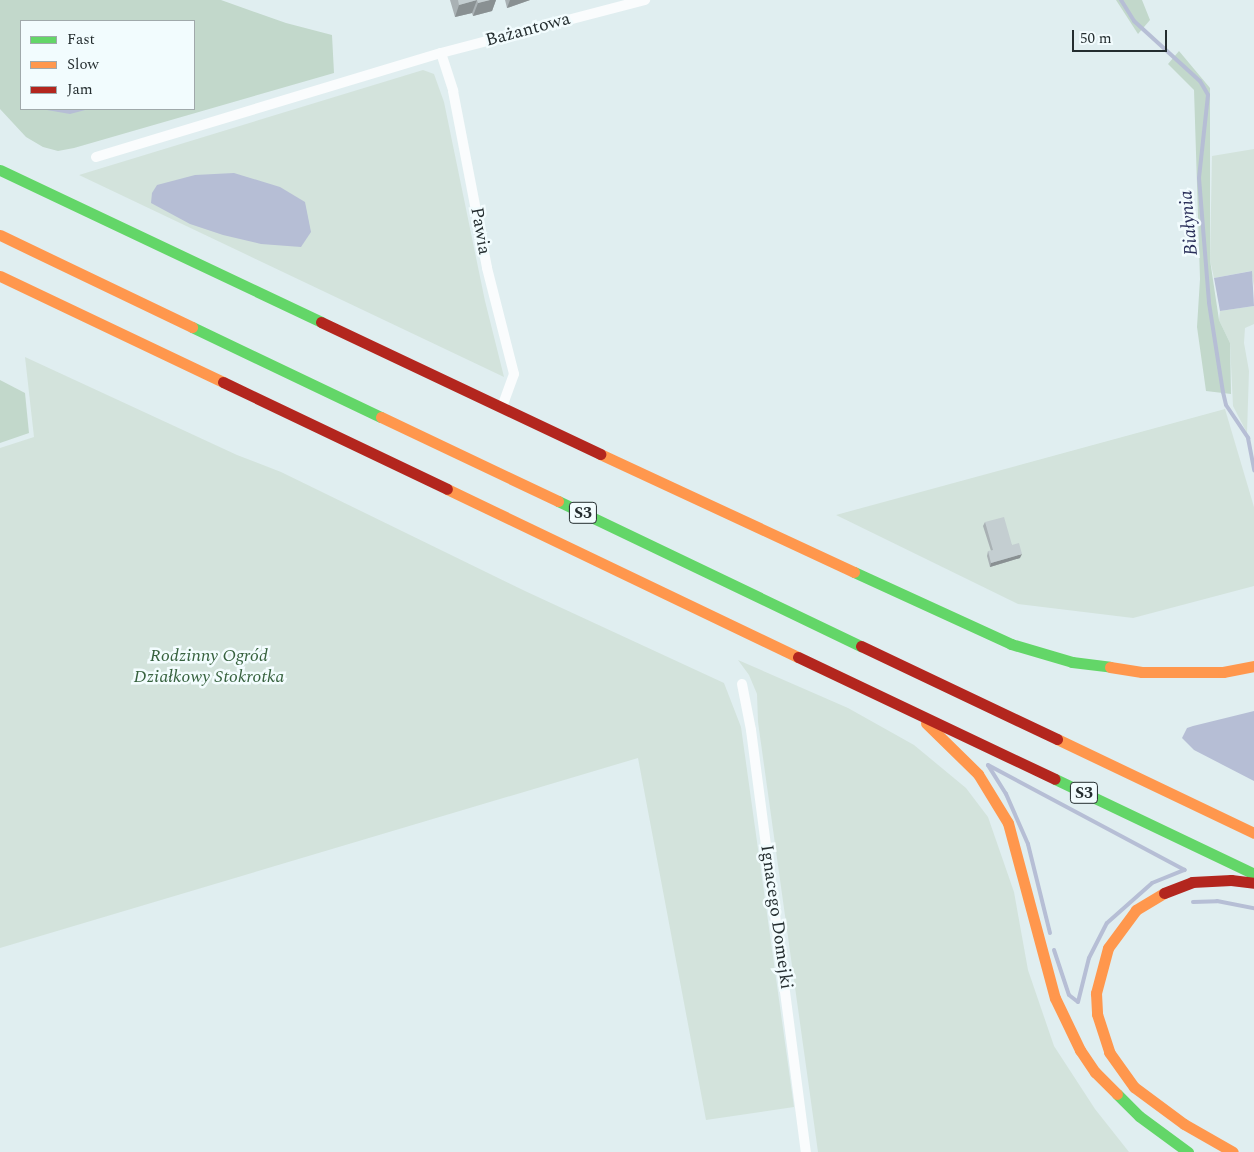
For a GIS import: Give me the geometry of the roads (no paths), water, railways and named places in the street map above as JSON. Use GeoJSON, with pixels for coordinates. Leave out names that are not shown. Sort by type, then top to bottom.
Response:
{"type":"FeatureCollection","features":[{"type":"Feature","properties":{"kind":"main road"},"geometry":{"type":"LineString","coordinates":[[0,170],[1011,644],[1072,662],[1142,672],[1223,672],[1254,666]]}},
{"type":"Feature","properties":{"kind":"main road","name":"S3"},"geometry":{"type":"LineString","coordinates":[[0,235],[1254,832]]}},
{"type":"Feature","properties":{"kind":"main road","name":"S3"},"geometry":{"type":"LineString","coordinates":[[0,276],[1254,874]]}},
{"type":"Feature","properties":{"kind":"main road"},"geometry":{"type":"LineString","coordinates":[[915,712],[978,774],[1008,823],[1055,998],[1080,1050],[1095,1072],[1139,1116],[1188,1152]]}},
{"type":"Feature","properties":{"kind":"main road"},"geometry":{"type":"LineString","coordinates":[[1233,1152],[1184,1124],[1134,1087],[1109,1052],[1097,1014],[1096,993],[1108,948],[1136,910],[1175,887],[1192,882],[1232,880],[1254,883]]}},
{"type":"Feature","properties":{"kind":"street","name":"Bażantowa"},"geometry":{"type":"LineString","coordinates":[[96,157],[441,53],[645,0]]}},
{"type":"Feature","properties":{"kind":"street","name":"Pawia"},"geometry":{"type":"LineString","coordinates":[[441,53],[453,91],[487,268],[514,374],[502,406]]}},
{"type":"Feature","properties":{"kind":"street","name":"Ignacego Domejki"},"geometry":{"type":"LineString","coordinates":[[742,684],[751,730],[806,1152]]}},
{"type":"Feature","properties":{"kind":"water"},"geometry":{"type":"Polygon","coordinates":[[[47,110],[85,110],[70,114],[47,110]]]}},
{"type":"Feature","properties":{"kind":"water"},"geometry":{"type":"Polygon","coordinates":[[[234,173],[280,187],[305,202],[311,232],[301,247],[261,244],[223,235],[190,224],[151,203],[152,193],[157,185],[195,175],[234,173]]]}},
{"type":"Feature","properties":{"kind":"water"},"geometry":{"type":"Polygon","coordinates":[[[1252,271],[1254,306],[1220,311],[1214,278],[1252,271]]]}},
{"type":"Feature","properties":{"kind":"water"},"geometry":{"type":"Polygon","coordinates":[[[1254,711],[1254,781],[1194,750],[1182,738],[1187,728],[1254,711]]]}},
{"type":"Feature","properties":{"kind":"waterway","name":"Białynia"},"geometry":{"type":"LineString","coordinates":[[1121,0],[1134,21],[1200,81],[1208,95],[1199,178],[1209,303],[1226,405],[1248,438],[1254,470]]}},
{"type":"Feature","properties":{"kind":"waterway"},"geometry":{"type":"LineString","coordinates":[[1050,933],[1028,844],[1006,794],[988,765],[1185,870]]}},
{"type":"Feature","properties":{"kind":"waterway"},"geometry":{"type":"LineString","coordinates":[[1054,950],[1069,995],[1078,1002],[1089,958],[1107,923],[1152,883],[1185,870]]}},
{"type":"Feature","properties":{"kind":"waterway"},"geometry":{"type":"LineString","coordinates":[[1193,902],[1217,901],[1254,908]]}},
{"type":"Feature","properties":{"kind":"park label","name":"Rodzinny Ogród Działkowy Stokrotka"},"geometry":{"type":"Point","coordinates":[209,668]}}]}
